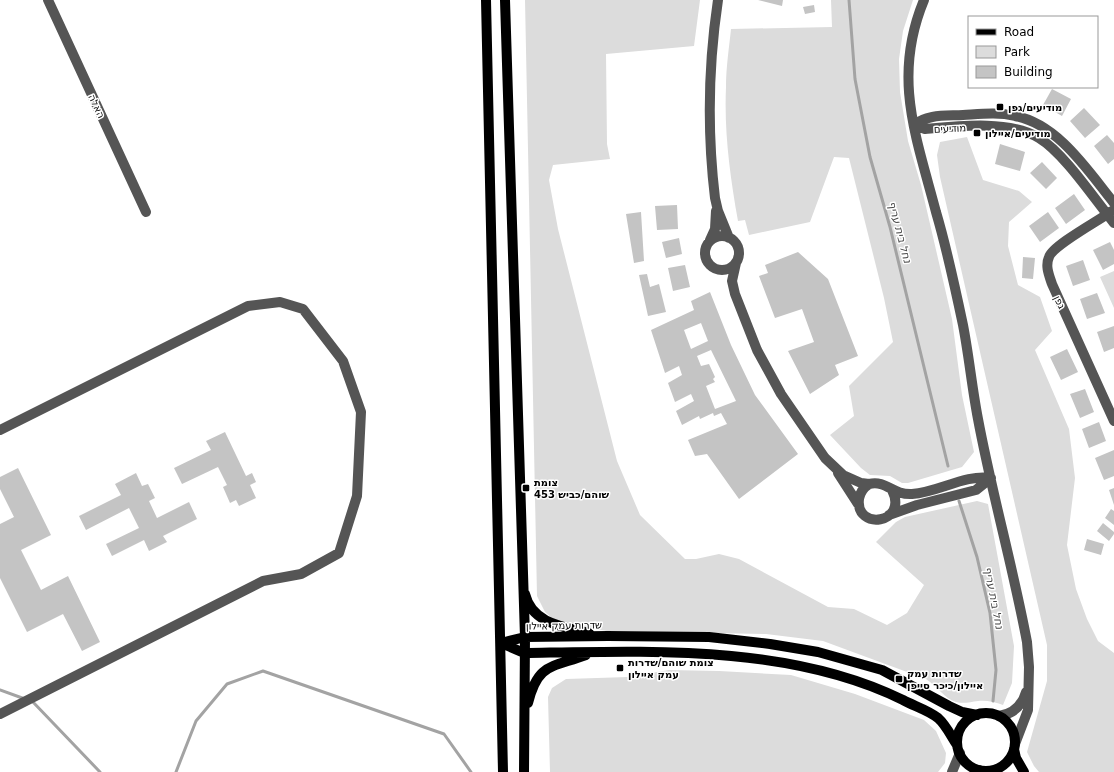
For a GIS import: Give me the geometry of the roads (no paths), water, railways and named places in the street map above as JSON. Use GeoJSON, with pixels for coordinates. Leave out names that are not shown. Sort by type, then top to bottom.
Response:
{"type":"FeatureCollection","features":[{"type":"Feature","properties":{"kind":"main road"},"geometry":{"type":"LineString","coordinates":[[486,0],[503,772]]}},
{"type":"Feature","properties":{"kind":"main road"},"geometry":{"type":"LineString","coordinates":[[504,0],[522,583],[525,637],[524,772]]}},
{"type":"Feature","properties":{"kind":"main road"},"geometry":{"type":"LineString","coordinates":[[522,583],[526,600],[538,616],[554,624],[604,637]]}},
{"type":"Feature","properties":{"kind":"main road","name":"שדרות עמק איילון"},"geometry":{"type":"LineString","coordinates":[[501,643],[525,637],[709,637],[770,644],[818,652],[882,670],[949,706],[962,712],[977,715]]}},
{"type":"Feature","properties":{"kind":"main road"},"geometry":{"type":"LineString","coordinates":[[501,643],[524,653],[594,652],[695,654],[757,659],[820,670],[877,688],[937,718],[946,727],[967,764],[978,771],[992,772],[1003,766],[1012,755],[1015,746]]}},
{"type":"Feature","properties":{"kind":"main road"},"geometry":{"type":"LineString","coordinates":[[524,716],[534,681],[541,672],[594,652]]}},
{"type":"Feature","properties":{"kind":"main road"},"geometry":{"type":"LineString","coordinates":[[958,749],[958,735],[962,726],[968,719],[985,713],[999,716],[1009,725],[1014,737],[1016,758],[1024,772]]}},
{"type":"Feature","properties":{"kind":"street","name":"האלה"},"geometry":{"type":"LineString","coordinates":[[48,0],[146,212]]}},
{"type":"Feature","properties":{"kind":"street"},"geometry":{"type":"LineString","coordinates":[[718,0],[712,42],[708,99],[712,171],[716,205],[715,229],[706,246],[705,255],[709,264],[726,279],[735,294],[758,350],[781,394],[811,440],[834,467],[858,504],[862,514],[872,520],[883,519],[889,515],[917,505],[976,490],[991,478]]}},
{"type":"Feature","properties":{"kind":"street"},"geometry":{"type":"LineString","coordinates":[[924,0],[915,24],[909,52],[908,84],[914,125],[963,326],[978,419],[1027,642],[1028,710],[1015,746]]}},
{"type":"Feature","properties":{"kind":"street","name":"מודיעים"},"geometry":{"type":"LineString","coordinates":[[1114,203],[1058,137],[1037,123],[1027,119],[1002,114],[934,117],[921,119],[914,125],[925,129],[1000,127],[1031,134],[1040,138],[1058,154],[1111,212],[1114,223]]}},
{"type":"Feature","properties":{"kind":"street"},"geometry":{"type":"LineString","coordinates":[[716,205],[729,238]]}},
{"type":"Feature","properties":{"kind":"street","name":"גפן"},"geometry":{"type":"LineString","coordinates":[[1111,212],[1057,247],[1049,256],[1047,269],[1052,284],[1114,421]]}},
{"type":"Feature","properties":{"kind":"street"},"geometry":{"type":"LineString","coordinates":[[710,240],[720,236],[729,238],[736,243],[739,255],[732,281],[735,294]]}},
{"type":"Feature","properties":{"kind":"street"},"geometry":{"type":"LineString","coordinates":[[715,268],[728,269],[736,263]]}},
{"type":"Feature","properties":{"kind":"street"},"geometry":{"type":"LineString","coordinates":[[0,430],[248,306],[280,302],[303,309],[343,361],[361,412],[357,496],[340,553],[301,574],[262,581],[0,714]]}},
{"type":"Feature","properties":{"kind":"street"},"geometry":{"type":"LineString","coordinates":[[834,467],[852,479],[869,484],[882,483],[892,490],[904,494],[920,493],[981,476],[991,478]]}},
{"type":"Feature","properties":{"kind":"street"},"geometry":{"type":"LineString","coordinates":[[858,504],[861,491],[869,484]]}},
{"type":"Feature","properties":{"kind":"street"},"geometry":{"type":"LineString","coordinates":[[889,515],[895,504],[892,490]]}},
{"type":"Feature","properties":{"kind":"street"},"geometry":{"type":"LineString","coordinates":[[999,716],[1008,715],[1019,707],[1026,694],[1028,683]]}},
{"type":"Feature","properties":{"kind":"street"},"geometry":{"type":"LineString","coordinates":[[952,772],[958,749]]}},
{"type":"Feature","properties":{"kind":"waterway","name":"נחל בית עריף"},"geometry":{"type":"LineString","coordinates":[[849,0],[855,79],[870,157],[890,227],[948,466]]}},
{"type":"Feature","properties":{"kind":"waterway","name":"נחל בית עריף"},"geometry":{"type":"LineString","coordinates":[[959,501],[977,557],[990,613],[996,670],[993,701]]}},
{"type":"Feature","properties":{"kind":"waterway"},"geometry":{"type":"LineString","coordinates":[[176,772],[196,721],[227,684],[263,671],[444,734],[471,772]]}},
{"type":"Feature","properties":{"kind":"waterway"},"geometry":{"type":"LineString","coordinates":[[0,690],[25,699]]}},
{"type":"Feature","properties":{"kind":"waterway"},"geometry":{"type":"LineString","coordinates":[[32,701],[100,772]]}},
{"type":"Feature","properties":{"kind":"place","name":"מודיעים/גפן"},"geometry":{"type":"Point","coordinates":[1000,107]}},
{"type":"Feature","properties":{"kind":"place","name":"מודיעים/איילון"},"geometry":{"type":"Point","coordinates":[977,133]}},
{"type":"Feature","properties":{"kind":"place","name":"צומת שוהם/כביש 453"},"geometry":{"type":"Point","coordinates":[526,488]}},
{"type":"Feature","properties":{"kind":"place","name":"צומת שוהם/שדרות עמק איילון"},"geometry":{"type":"Point","coordinates":[620,668]}},
{"type":"Feature","properties":{"kind":"place","name":"שדרות עמק איילון/כיכר סייפן"},"geometry":{"type":"Point","coordinates":[899,679]}}]}
